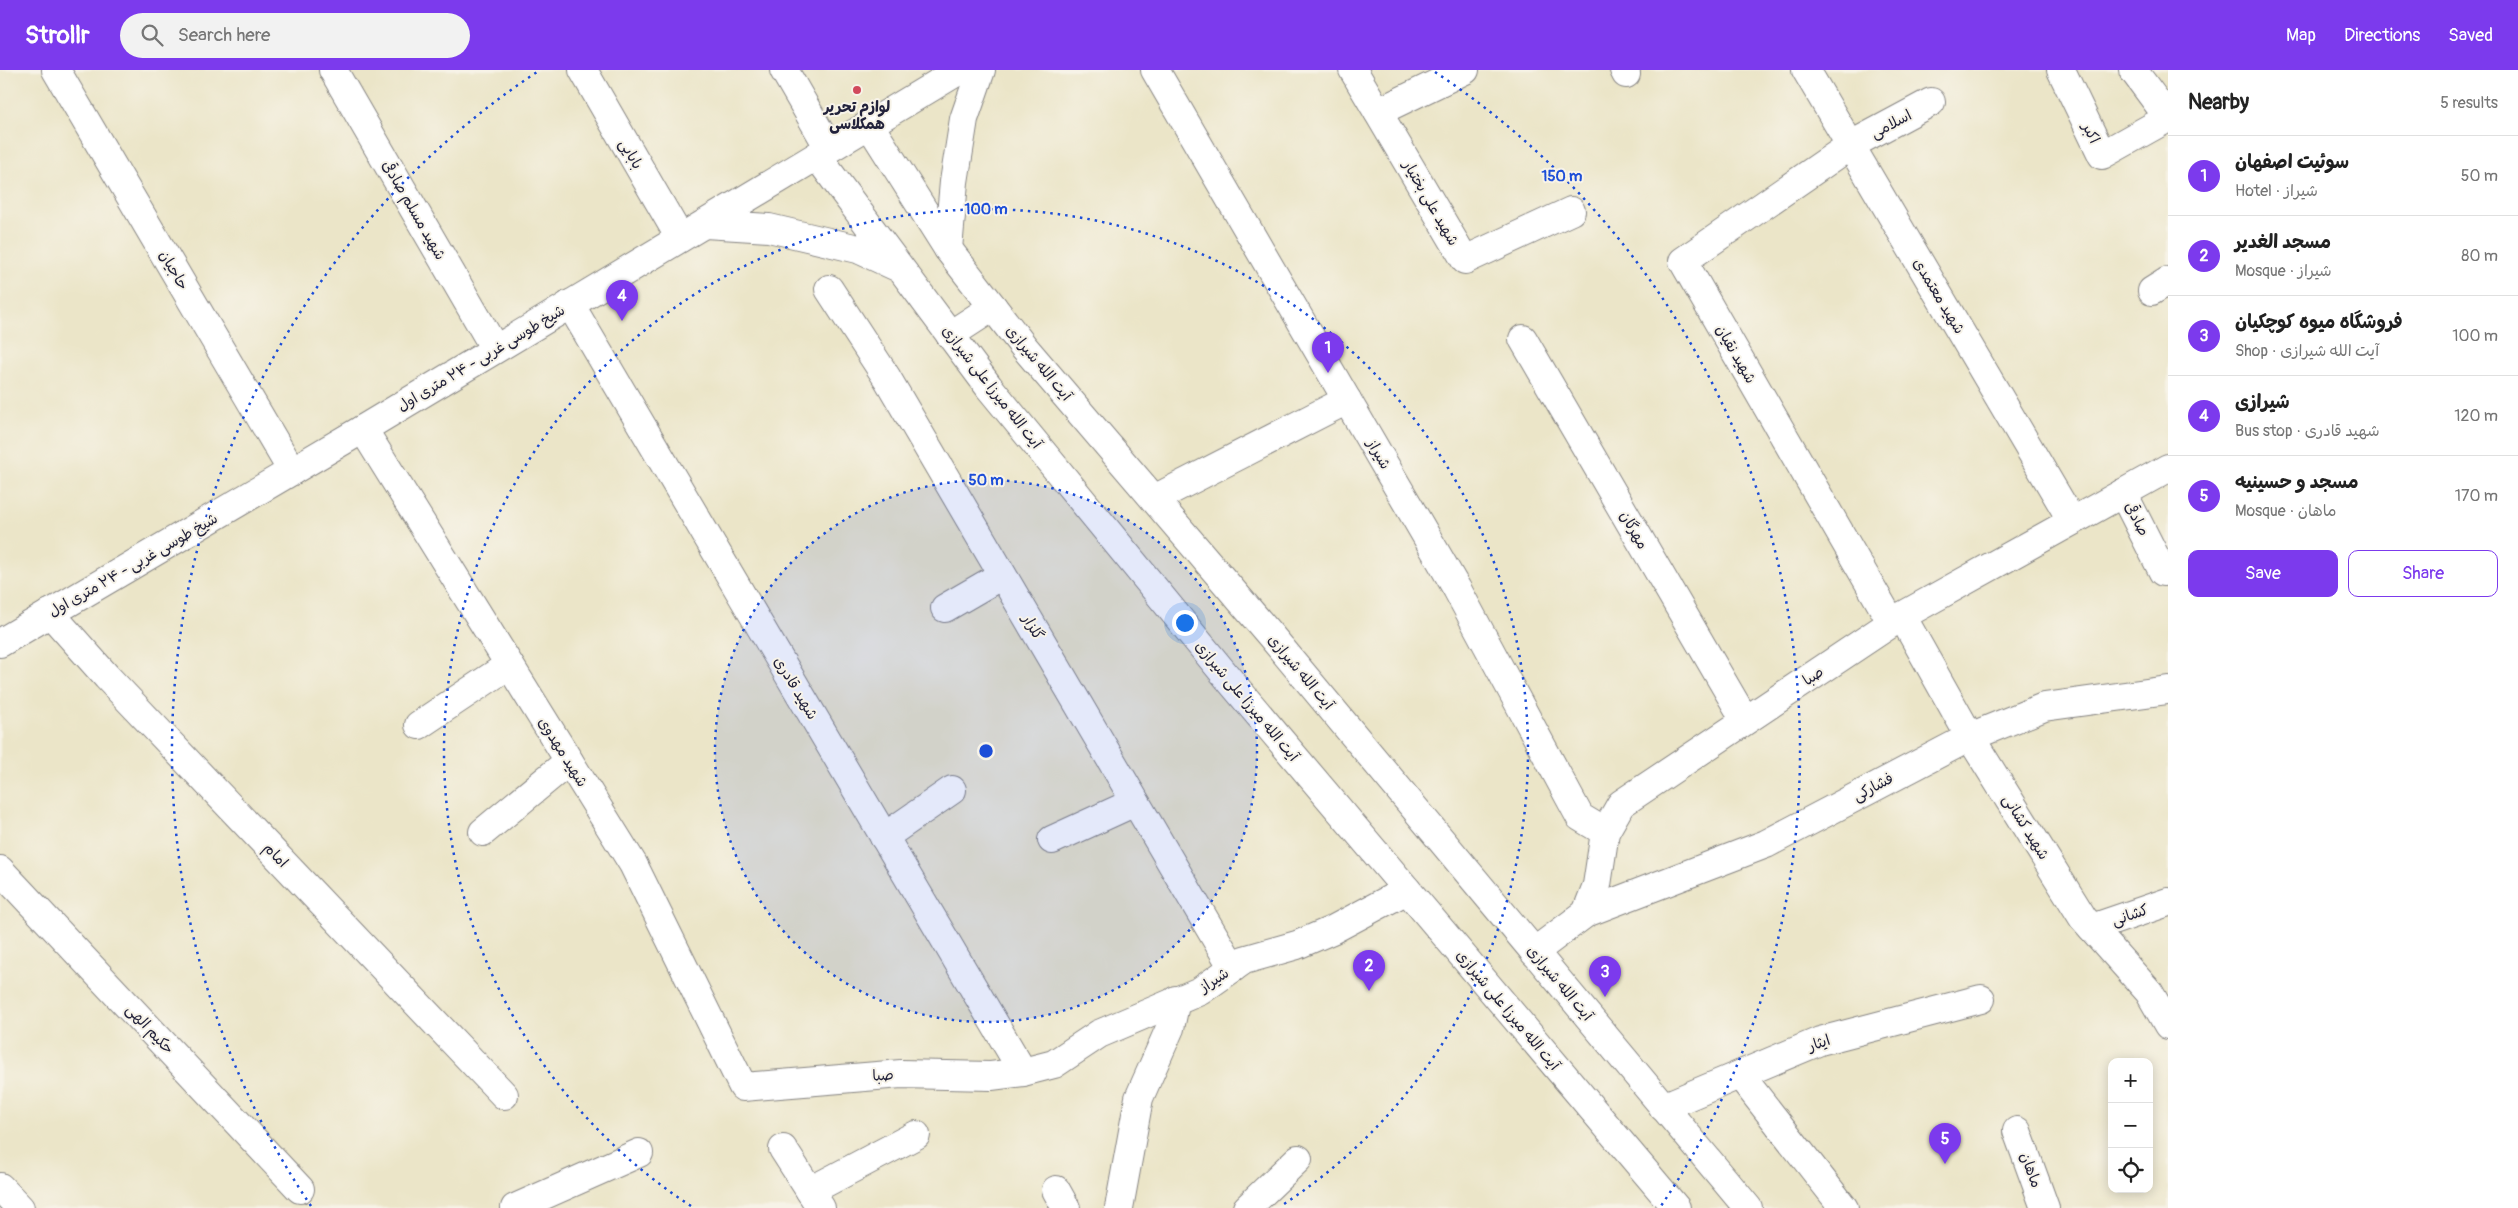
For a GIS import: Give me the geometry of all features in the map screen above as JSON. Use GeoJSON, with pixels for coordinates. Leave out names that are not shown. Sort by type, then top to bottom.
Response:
{"type":"FeatureCollection","features":[{"type":"Feature","properties":{"kind":"street","name":"حاجیان"},"geometry":{"type":"LineString","coordinates":[[56,70],[292,471]]}},
{"type":"Feature","properties":{"kind":"street","name":"شهید مسلم صادقی"},"geometry":{"type":"LineString","coordinates":[[333,70],[495,349]]}},
{"type":"Feature","properties":{"kind":"street","name":"بابایی"},"geometry":{"type":"LineString","coordinates":[[583,70],[680,238]]}},
{"type":"Feature","properties":{"kind":"street","name":"آیت الله میرزا علی شیرازی"},"geometry":{"type":"LineString","coordinates":[[784,70],[823,152],[901,269],[989,387],[1232,683],[1676,1208]]}},
{"type":"Feature","properties":{"kind":"street","name":"شیخ طوسی غربی - ۲۴ متری اول"},"geometry":{"type":"LineString","coordinates":[[0,643],[363,429],[960,70]]}},
{"type":"Feature","properties":{"kind":"street"},"geometry":{"type":"LineString","coordinates":[[948,249],[954,182],[964,119],[981,70]]}},
{"type":"Feature","properties":{"kind":"street","name":"شیراز"},"geometry":{"type":"LineString","coordinates":[[1155,70],[1458,589],[1580,817],[1605,832]]}},
{"type":"Feature","properties":{"kind":"street","name":"شهید علی بختیار"},"geometry":{"type":"LineString","coordinates":[[1354,70],[1465,260],[1571,211]]}},
{"type":"Feature","properties":{"kind":"street"},"geometry":{"type":"LineString","coordinates":[[1378,112],[1465,70]]}},
{"type":"Feature","properties":{"kind":"street","name":"شهید معتمدی"},"geometry":{"type":"LineString","coordinates":[[1806,70],[2072,521]]}},
{"type":"Feature","properties":{"kind":"street","name":"اکبر"},"geometry":{"type":"LineString","coordinates":[[2061,70],[2102,155],[2168,118]]}},
{"type":"Feature","properties":{"kind":"street"},"geometry":{"type":"LineString","coordinates":[[2133,70],[2168,118]]}},
{"type":"Feature","properties":{"kind":"street","name":"اسلامی"},"geometry":{"type":"LineString","coordinates":[[1851,146],[1931,102]]}},
{"type":"Feature","properties":{"kind":"street","name":"آیت الله شیرازی"},"geometry":{"type":"LineString","coordinates":[[870,124],[948,249],[1024,347],[1271,636],[1748,1208]]}},
{"type":"Feature","properties":{"kind":"street","name":"شهید نقیان"},"geometry":{"type":"LineString","coordinates":[[1851,146],[1683,261],[1897,620]]}},
{"type":"Feature","properties":{"kind":"street"},"geometry":{"type":"LineString","coordinates":[[705,224],[769,228],[858,249],[901,269]]}},
{"type":"Feature","properties":{"kind":"street","name":"گلزار"},"geometry":{"type":"LineString","coordinates":[[829,289],[887,378],[1233,968]]}},
{"type":"Feature","properties":{"kind":"street","name":"شهید قادری"},"geometry":{"type":"LineString","coordinates":[[570,304],[1023,1072]]}},
{"type":"Feature","properties":{"kind":"street"},"geometry":{"type":"LineString","coordinates":[[950,335],[992,307]]}},
{"type":"Feature","properties":{"kind":"street","name":"مهرگان"},"geometry":{"type":"LineString","coordinates":[[1523,338],[1745,720]]}},
{"type":"Feature","properties":{"kind":"street"},"geometry":{"type":"LineString","coordinates":[[1154,498],[1347,400]]}},
{"type":"Feature","properties":{"kind":"street","name":"شهید مهدوی"},"geometry":{"type":"LineString","coordinates":[[363,429],[633,864],[743,1087]]}},
{"type":"Feature","properties":{"kind":"street","name":"صبا"},"geometry":{"type":"LineString","coordinates":[[1586,913],[1597,885],[1605,832],[1621,804],[1897,620],[2168,468]]}},
{"type":"Feature","properties":{"kind":"street","name":"صادقی"},"geometry":{"type":"LineString","coordinates":[[2123,493],[2164,572]]}},
{"type":"Feature","properties":{"kind":"street"},"geometry":{"type":"LineString","coordinates":[[945,608],[1002,575]]}},
{"type":"Feature","properties":{"kind":"street","name":"امام"},"geometry":{"type":"LineString","coordinates":[[50,613],[107,677],[504,1095]]}},
{"type":"Feature","properties":{"kind":"street","name":"شهید کشانی"},"geometry":{"type":"LineString","coordinates":[[1897,620],[2083,918],[2149,992],[2168,1025]]}},
{"type":"Feature","properties":{"kind":"street"},"geometry":{"type":"LineString","coordinates":[[419,725],[509,664]]}},
{"type":"Feature","properties":{"kind":"street","name":"فشارکی"},"geometry":{"type":"LineString","coordinates":[[1586,913],[1766,844],[1970,737],[2044,707],[2168,690]]}},
{"type":"Feature","properties":{"kind":"street"},"geometry":{"type":"LineString","coordinates":[[483,832],[569,761]]}},
{"type":"Feature","properties":{"kind":"street"},"geometry":{"type":"LineString","coordinates":[[884,837],[952,790]]}},
{"type":"Feature","properties":{"kind":"street"},"geometry":{"type":"LineString","coordinates":[[1052,840],[1136,802]]}},
{"type":"Feature","properties":{"kind":"street","name":"حکیم الهی"},"geometry":{"type":"LineString","coordinates":[[0,870],[300,1189]]}},
{"type":"Feature","properties":{"kind":"street","name":"شیراز"},"geometry":{"type":"LineString","coordinates":[[1023,1072],[1054,1064],[1099,1034],[1200,991],[1244,960],[1297,945],[1332,930],[1407,890]]}},
{"type":"Feature","properties":{"kind":"street","name":"کشانی"},"geometry":{"type":"LineString","coordinates":[[2092,928],[2168,902]]}},
{"type":"Feature","properties":{"kind":"street"},"geometry":{"type":"LineString","coordinates":[[1534,952],[1586,913]]}},
{"type":"Feature","properties":{"kind":"street","name":"ایثار"},"geometry":{"type":"LineString","coordinates":[[1664,1107],[1820,1041],[1981,999]]}},
{"type":"Feature","properties":{"kind":"street"},"geometry":{"type":"LineString","coordinates":[[1119,1208],[1138,1098],[1170,1028],[1176,1000]]}},
{"type":"Feature","properties":{"kind":"street","name":"صبا"},"geometry":{"type":"LineString","coordinates":[[743,1087],[902,1074],[990,1076],[1023,1072]]}},
{"type":"Feature","properties":{"kind":"street"},"geometry":{"type":"LineString","coordinates":[[1740,1075],[1844,1208]]}},
{"type":"Feature","properties":{"kind":"street","name":"ماهان"},"geometry":{"type":"LineString","coordinates":[[2018,1131],[2045,1208]]}},
{"type":"Feature","properties":{"kind":"street"},"geometry":{"type":"LineString","coordinates":[[783,1149],[816,1199],[916,1135]]}},
{"type":"Feature","properties":{"kind":"street"},"geometry":{"type":"LineString","coordinates":[[515,1208],[638,1153]]}},
{"type":"Feature","properties":{"kind":"street"},"geometry":{"type":"LineString","coordinates":[[1246,1208],[1298,1159]]}},
{"type":"Feature","properties":{"kind":"place","name":"لوازم تحریر همکلاسی"},"geometry":{"type":"Point","coordinates":[857,90]}},
{"type":"Feature","properties":{"kind":"place","name":"شیرازی"},"geometry":{"type":"Point","coordinates":[622,321]}},
{"type":"Feature","properties":{"kind":"place","name":"سوئیت اصفهان"},"geometry":{"type":"Point","coordinates":[1328,373]}},
{"type":"Feature","properties":{"kind":"place","name":"مسجد الغدیر"},"geometry":{"type":"Point","coordinates":[1369,991]}},
{"type":"Feature","properties":{"kind":"place","name":"فروشگاه میوه کوچکیان"},"geometry":{"type":"Point","coordinates":[1605,997]}},
{"type":"Feature","properties":{"kind":"place","name":"مسجد و حسینیه"},"geometry":{"type":"Point","coordinates":[1945,1164]}}]}
